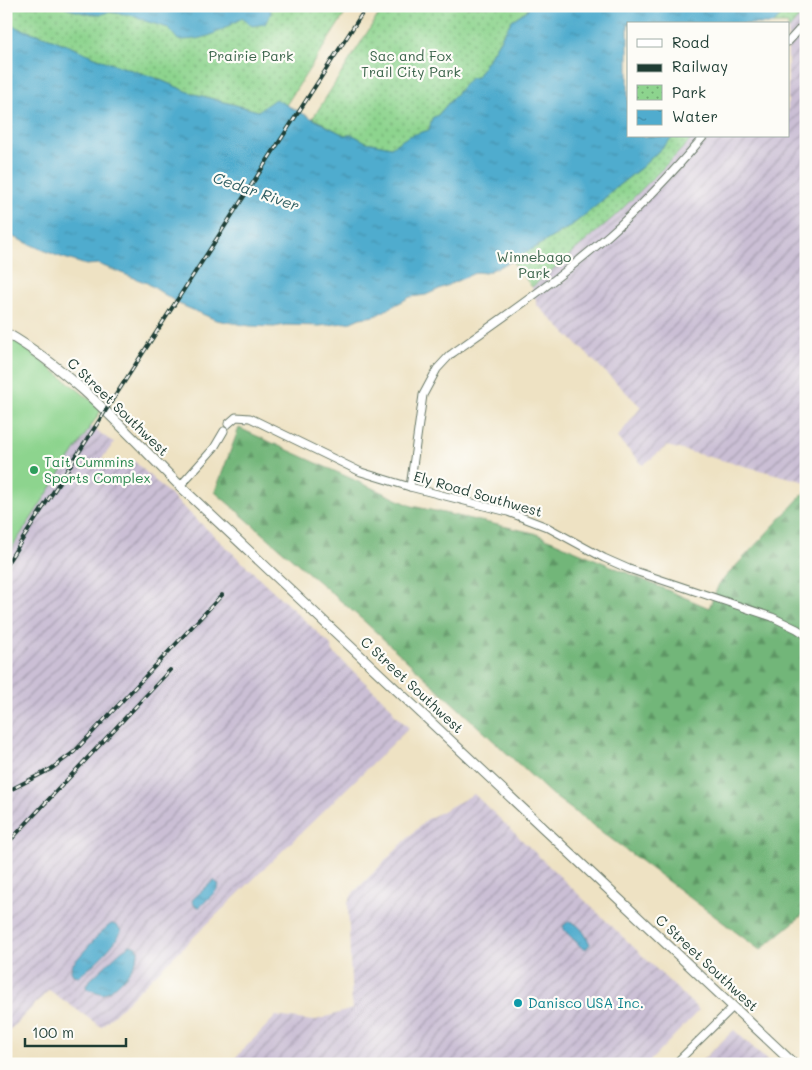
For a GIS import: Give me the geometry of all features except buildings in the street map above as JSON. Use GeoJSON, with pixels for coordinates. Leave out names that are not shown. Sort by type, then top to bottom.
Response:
{"type":"FeatureCollection","features":[{"type":"Feature","properties":{"kind":"main road","name":"C Street Southwest"},"geometry":{"type":"LineString","coordinates":[[6,333],[41,355],[60,370],[180,486],[794,1064]]}},
{"type":"Feature","properties":{"kind":"street"},"geometry":{"type":"LineString","coordinates":[[790,40],[806,22]]}},
{"type":"Feature","properties":{"kind":"street"},"geometry":{"type":"LineString","coordinates":[[410,487],[423,395],[437,370],[450,355],[570,267],[609,235],[654,193],[702,138]]}},
{"type":"Feature","properties":{"kind":"street","name":"Ely Road Southwest"},"geometry":{"type":"LineString","coordinates":[[180,486],[214,448],[226,427],[236,417],[250,418],[361,472],[410,487],[508,512],[539,524],[625,568],[772,617],[806,635]]}},
{"type":"Feature","properties":{"kind":"street"},"geometry":{"type":"LineString","coordinates":[[675,1064],[733,1007]]}},
{"type":"Feature","properties":{"kind":"shaded area"},"geometry":{"type":"Polygon","coordinates":[[[806,9],[806,482],[667,446],[643,465],[617,438],[641,407],[537,305],[532,287],[616,215],[693,138],[790,138],[790,28],[806,9]]]}},
{"type":"Feature","properties":{"kind":"shaded area"},"geometry":{"type":"Polygon","coordinates":[[[90,426],[114,443],[100,461],[109,470],[114,464],[119,468],[124,464],[128,467],[134,461],[330,644],[333,652],[392,708],[394,714],[409,728],[101,1027],[49,990],[6,1034],[6,557],[90,426]]]}},
{"type":"Feature","properties":{"kind":"shaded area"},"geometry":{"type":"Polygon","coordinates":[[[474,794],[699,1010],[647,1064],[240,1064],[235,1058],[276,1016],[313,1021],[352,1009],[348,903],[353,893],[426,820],[474,794]]]}},
{"type":"Feature","properties":{"kind":"shaded area"},"geometry":{"type":"Polygon","coordinates":[[[734,1030],[771,1064],[698,1064],[734,1030]]]}},
{"type":"Feature","properties":{"kind":"green space","name":"Prairie Park"},"geometry":{"type":"Polygon","coordinates":[[[6,6],[350,6],[286,105],[275,100],[258,111],[191,93],[153,77],[107,62],[52,39],[6,24],[6,6]]]}},
{"type":"Feature","properties":{"kind":"green space","name":"Sac and Fox Trail City Park"},"geometry":{"type":"Polygon","coordinates":[[[384,6],[530,6],[512,20],[477,77],[462,87],[438,115],[432,118],[429,130],[391,147],[366,142],[353,135],[344,135],[313,118],[384,6]]]}},
{"type":"Feature","properties":{"kind":"green space"},"geometry":{"type":"Polygon","coordinates":[[[786,6],[806,6],[806,9],[790,28],[790,22],[775,22],[784,12],[786,6]]]}},
{"type":"Feature","properties":{"kind":"green space","name":"Winnebago Park"},"geometry":{"type":"Polygon","coordinates":[[[672,138],[693,138],[616,215],[532,287],[512,261],[571,226],[642,167],[672,138]]]}},
{"type":"Feature","properties":{"kind":"green space","name":"Tait Cummins Sports Complex"},"geometry":{"type":"Polygon","coordinates":[[[6,333],[102,409],[6,557],[6,333]]]}},
{"type":"Feature","properties":{"kind":"green space"},"geometry":{"type":"Polygon","coordinates":[[[239,428],[412,506],[534,533],[709,608],[719,584],[806,491],[806,912],[760,950],[551,794],[364,621],[215,492],[239,428]]]}},
{"type":"Feature","properties":{"kind":"water"},"geometry":{"type":"Polygon","coordinates":[[[64,6],[270,6],[271,13],[265,24],[252,26],[242,18],[212,35],[197,39],[178,40],[168,28],[145,21],[136,16],[108,12],[100,15],[88,14],[68,9],[64,6]]]}},
{"type":"Feature","properties":{"kind":"water","name":"Cedar River"},"geometry":{"type":"Polygon","coordinates":[[[530,6],[786,6],[784,12],[775,22],[627,22],[627,138],[672,138],[642,167],[571,226],[512,261],[485,273],[477,272],[426,295],[410,297],[375,316],[360,318],[351,322],[320,326],[250,326],[216,320],[179,304],[147,283],[98,264],[86,265],[55,255],[6,234],[6,24],[52,39],[107,62],[153,77],[191,93],[258,111],[275,99],[344,135],[353,135],[366,142],[391,147],[409,136],[429,130],[432,118],[438,115],[470,78],[477,77],[512,20],[530,6]]]}},
{"type":"Feature","properties":{"kind":"water"},"geometry":{"type":"Polygon","coordinates":[[[213,881],[219,885],[217,890],[200,907],[195,906],[192,901],[193,899],[213,881]]]}},
{"type":"Feature","properties":{"kind":"water"},"geometry":{"type":"Polygon","coordinates":[[[569,921],[576,924],[584,933],[590,944],[587,948],[583,949],[565,931],[563,926],[569,921]]]}},
{"type":"Feature","properties":{"kind":"water"},"geometry":{"type":"Polygon","coordinates":[[[111,924],[117,926],[121,932],[113,944],[79,976],[73,975],[71,971],[72,965],[100,933],[111,924]]]}},
{"type":"Feature","properties":{"kind":"water"},"geometry":{"type":"Polygon","coordinates":[[[130,945],[137,947],[138,953],[133,967],[128,974],[115,987],[103,994],[87,989],[88,982],[130,945]]]}},
{"type":"Feature","properties":{"kind":"railway"},"geometry":{"type":"LineString","coordinates":[[6,565],[367,6]]}},
{"type":"Feature","properties":{"kind":"railway"},"geometry":{"type":"LineString","coordinates":[[6,792],[51,769],[74,752],[222,595]]}},
{"type":"Feature","properties":{"kind":"railway"},"geometry":{"type":"LineString","coordinates":[[6,845],[170,670]]}},
{"type":"Feature","properties":{"kind":"place","name":"Tait Cummins Sports Complex"},"geometry":{"type":"Point","coordinates":[34,470]}},
{"type":"Feature","properties":{"kind":"place","name":"Danisco USA Inc."},"geometry":{"type":"Point","coordinates":[518,1003]}}]}
